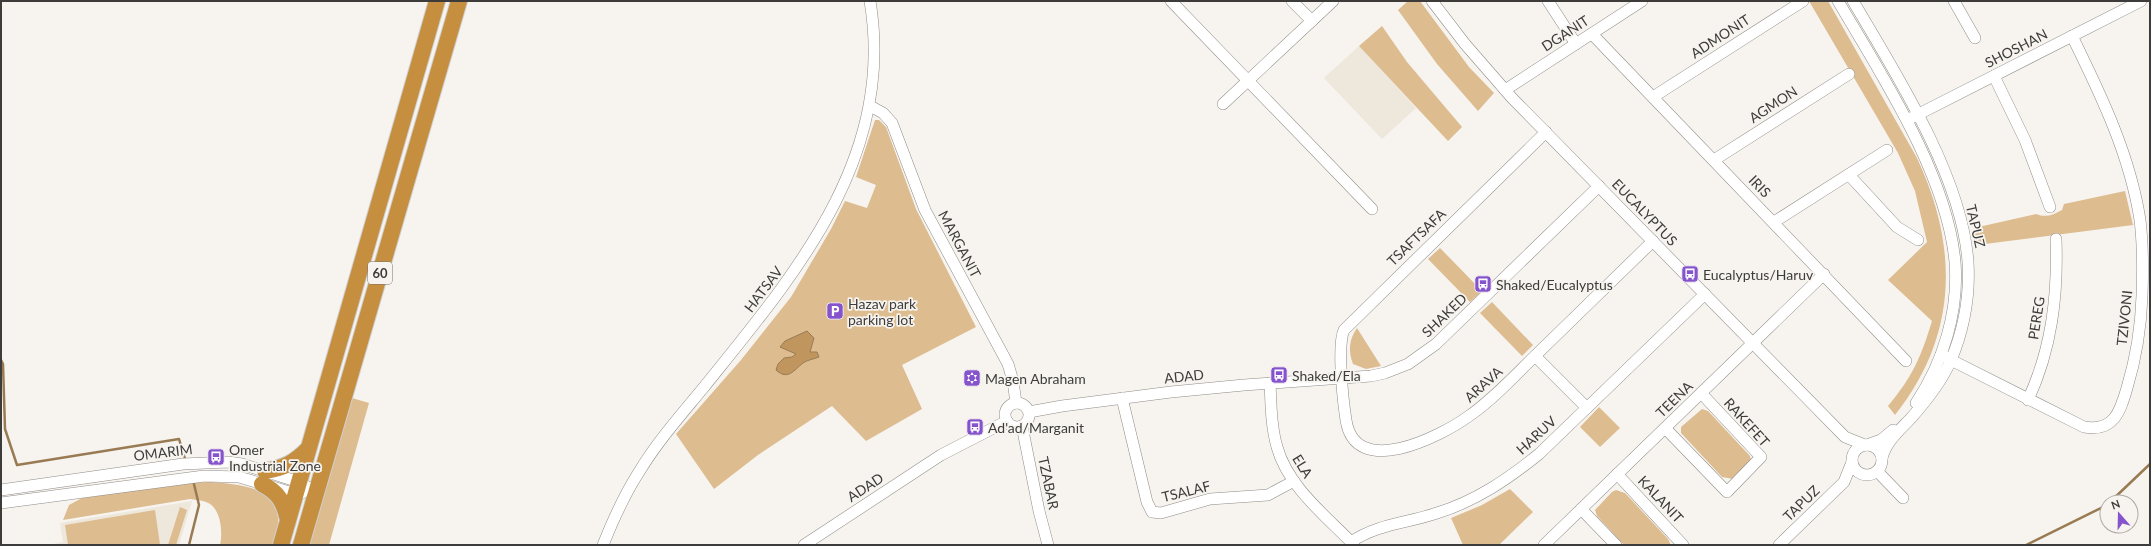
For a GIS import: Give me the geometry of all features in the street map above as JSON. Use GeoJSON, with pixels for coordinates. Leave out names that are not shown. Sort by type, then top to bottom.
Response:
{"type":"FeatureCollection","features":[{"type":"Feature","properties":{"kind":"highway","name":"60"},"geometry":{"type":"LineString","coordinates":[[281,545],[437,1]]}},
{"type":"Feature","properties":{"kind":"highway","name":"60"},"geometry":{"type":"LineString","coordinates":[[301,545],[459,1]]}},
{"type":"Feature","properties":{"kind":"highway"},"geometry":{"type":"LineString","coordinates":[[288,520],[285,507],[263,477],[292,464],[309,448]]}},
{"type":"Feature","properties":{"kind":"street","name":"HATSAV"},"geometry":{"type":"LineString","coordinates":[[603,545],[623,500],[647,459],[767,310],[812,246],[830,213],[849,170],[870,106],[874,64],[870,1]]}},
{"type":"Feature","properties":{"kind":"street"},"geometry":{"type":"LineString","coordinates":[[1171,1],[1372,210]]}},
{"type":"Feature","properties":{"kind":"street"},"geometry":{"type":"LineString","coordinates":[[1292,1],[1312,21]]}},
{"type":"Feature","properties":{"kind":"street"},"geometry":{"type":"LineString","coordinates":[[1223,104],[1334,1]]}},
{"type":"Feature","properties":{"kind":"street","name":"EUCALYPTUS"},"geometry":{"type":"LineString","coordinates":[[1432,1],[1470,50],[1505,90],[1546,132],[1846,437],[1866,445]]}},
{"type":"Feature","properties":{"kind":"street"},"geometry":{"type":"LineString","coordinates":[[1548,1],[1576,44]]}},
{"type":"Feature","properties":{"kind":"street","name":"DGANIT"},"geometry":{"type":"LineString","coordinates":[[1505,90],[1642,1]]}},
{"type":"Feature","properties":{"kind":"street","name":"ADMONIT"},"geometry":{"type":"LineString","coordinates":[[1653,97],[1803,1]]}},
{"type":"Feature","properties":{"kind":"street","name":"TAPUZ"},"geometry":{"type":"LineString","coordinates":[[1838,1],[1905,121],[1939,196],[1953,246],[1956,279],[1947,335],[1941,355],[1926,387],[1908,413],[1886,437],[1866,445]]}},
{"type":"Feature","properties":{"kind":"street","name":"TAPUZ"},"geometry":{"type":"LineString","coordinates":[[1853,1],[1917,115],[1951,192],[1966,244],[1968,262],[1968,296],[1962,326],[1951,360],[1935,389],[1893,437],[1882,458]]}},
{"type":"Feature","properties":{"kind":"street"},"geometry":{"type":"LineString","coordinates":[[1954,1],[1975,38]]}},
{"type":"Feature","properties":{"kind":"street","name":"SHOSHAN"},"geometry":{"type":"LineString","coordinates":[[1905,121],[2141,1]]}},
{"type":"Feature","properties":{"kind":"street","name":"IRIS"},"geometry":{"type":"LineString","coordinates":[[1592,34],[1906,361]]}},
{"type":"Feature","properties":{"kind":"street","name":"TZIVONI"},"geometry":{"type":"LineString","coordinates":[[1941,355],[2084,427],[2098,428],[2109,423],[2118,413],[2122,405],[2130,380],[2139,328],[2142,258],[2140,220],[2136,199],[2114,125],[2072,36]]}},
{"type":"Feature","properties":{"kind":"street","name":"AGMON"},"geometry":{"type":"LineString","coordinates":[[1714,160],[1849,74]]}},
{"type":"Feature","properties":{"kind":"street"},"geometry":{"type":"LineString","coordinates":[[1994,76],[2025,140],[2050,207]]}},
{"type":"Feature","properties":{"kind":"street","name":"MARGANIT"},"geometry":{"type":"LineString","coordinates":[[870,106],[883,113],[892,123],[925,210],[1008,364],[1013,381],[1016,403]]}},
{"type":"Feature","properties":{"kind":"street","name":"TSAFTSAFA"},"geometry":{"type":"LineString","coordinates":[[1343,378],[1340,340],[1348,324],[1546,132]]}},
{"type":"Feature","properties":{"kind":"street"},"geometry":{"type":"LineString","coordinates":[[1774,222],[1887,150]]}},
{"type":"Feature","properties":{"kind":"street"},"geometry":{"type":"LineString","coordinates":[[1849,175],[1897,227],[1918,240]]}},
{"type":"Feature","properties":{"kind":"street","name":"SHAKED"},"geometry":{"type":"LineString","coordinates":[[1343,378],[1385,373],[1408,364],[1423,355],[1599,186]]}},
{"type":"Feature","properties":{"kind":"street","name":"PEREG"},"geometry":{"type":"LineString","coordinates":[[2028,400],[2043,362],[2052,322],[2057,281],[2056,239]]}},
{"type":"Feature","properties":{"kind":"street","name":"ARAVA"},"geometry":{"type":"LineString","coordinates":[[1343,378],[1346,419],[1351,435],[1360,446],[1378,451],[1391,451],[1433,437],[1458,424],[1493,396],[1653,241]]}},
{"type":"Feature","properties":{"kind":"street","name":"TEENA"},"geometry":{"type":"LineString","coordinates":[[1544,545],[1824,274]]}},
{"type":"Feature","properties":{"kind":"street","name":"HARUV"},"geometry":{"type":"LineString","coordinates":[[1353,544],[1375,529],[1418,519],[1458,506],[1498,485],[1539,454],[1705,294]]}},
{"type":"Feature","properties":{"kind":"street"},"geometry":{"type":"LineString","coordinates":[[1535,356],[1587,408]]}},
{"type":"Feature","properties":{"kind":"street","name":"ADAD"},"geometry":{"type":"LineString","coordinates":[[1029,412],[1122,398],[1270,383],[1343,378]]}},
{"type":"Feature","properties":{"kind":"street","name":"ELA"},"geometry":{"type":"LineString","coordinates":[[1270,383],[1273,424],[1277,447],[1285,467],[1294,482],[1353,544]]}},
{"type":"Feature","properties":{"kind":"street","name":"RAKEFET"},"geometry":{"type":"LineString","coordinates":[[1665,428],[1727,492],[1761,457],[1701,394]]}},
{"type":"Feature","properties":{"kind":"street","name":"TSALAF"},"geometry":{"type":"LineString","coordinates":[[1122,398],[1147,502],[1151,510],[1155,513],[1165,513],[1210,499],[1268,495],[1294,482]]}},
{"type":"Feature","properties":{"kind":"street"},"geometry":{"type":"LineString","coordinates":[[1016,403],[1025,405],[1029,412],[1027,422],[1022,426],[1014,427],[1007,421],[1006,410],[1016,403]]}},
{"type":"Feature","properties":{"kind":"street","name":"ADAD"},"geometry":{"type":"LineString","coordinates":[[804,545],[941,455],[1007,421]]}},
{"type":"Feature","properties":{"kind":"street","name":"TZABAR"},"geometry":{"type":"LineString","coordinates":[[1022,426],[1046,544]]}},
{"type":"Feature","properties":{"kind":"street","name":"EUCALYPTUS"},"geometry":{"type":"LineString","coordinates":[[1846,437],[1852,461]]}},
{"type":"Feature","properties":{"kind":"street"},"geometry":{"type":"LineString","coordinates":[[1866,445],[1876,448],[1882,458],[1881,464],[1877,471],[1872,474],[1864,475],[1856,470],[1852,461],[1854,451],[1866,445]]}},
{"type":"Feature","properties":{"kind":"street","name":"TAPUZ"},"geometry":{"type":"LineString","coordinates":[[1844,482],[1852,461]]}},
{"type":"Feature","properties":{"kind":"street","name":"OMARIM"},"geometry":{"type":"LineString","coordinates":[[1,490],[196,463],[228,462],[263,477],[297,488],[316,492]]}},
{"type":"Feature","properties":{"kind":"street"},"geometry":{"type":"LineString","coordinates":[[1877,471],[1903,498]]}},
{"type":"Feature","properties":{"kind":"street","name":"KALANIT"},"geometry":{"type":"LineString","coordinates":[[1617,474],[1683,545]]}},
{"type":"Feature","properties":{"kind":"street","name":"OMARIM"},"geometry":{"type":"LineString","coordinates":[[1,503],[196,476],[227,475],[263,477]]}},
{"type":"Feature","properties":{"kind":"street","name":"TAPUZ"},"geometry":{"type":"LineString","coordinates":[[1779,545],[1844,482],[1864,475]]}},
{"type":"Feature","properties":{"kind":"street"},"geometry":{"type":"LineString","coordinates":[[1581,509],[1616,545]]}},
{"type":"Feature","properties":{"kind":"shaded area"},"geometry":{"type":"Polygon","coordinates":[[[1408,1],[1420,1],[1469,67],[1494,93],[1478,111],[1437,64],[1398,10],[1408,1]]]}},
{"type":"Feature","properties":{"kind":"shaded area"},"geometry":{"type":"Polygon","coordinates":[[[1809,1],[1828,1],[1917,158],[1931,192],[1940,225],[1945,258],[1945,291],[1941,323],[1931,354],[1916,385],[1895,415],[1888,406],[1904,385],[1915,366],[1932,321],[1888,280],[1927,242],[1915,191],[1898,153],[1809,1]]]}},
{"type":"Feature","properties":{"kind":"shaded area"},"geometry":{"type":"Polygon","coordinates":[[[1382,26],[1407,62],[1462,127],[1448,141],[1359,46],[1382,26]]]}},
{"type":"Feature","properties":{"kind":"shaded area"},"geometry":{"type":"Polygon","coordinates":[[[1359,46],[1416,108],[1382,139],[1324,78],[1359,46]]]}},
{"type":"Feature","properties":{"kind":"shaded area"},"geometry":{"type":"Polygon","coordinates":[[[875,120],[879,120],[886,127],[916,209],[976,327],[902,365],[922,409],[866,441],[832,406],[758,455],[714,489],[676,434],[741,360],[791,297],[831,229],[845,201],[867,208],[876,185],[856,177],[875,120]]]}},
{"type":"Feature","properties":{"kind":"shaded area"},"geometry":{"type":"Polygon","coordinates":[[[2125,191],[2133,225],[1977,245],[1974,228],[2036,214],[2043,216],[2049,215],[2062,210],[2064,204],[2125,191]]]}},
{"type":"Feature","properties":{"kind":"shaded area"},"geometry":{"type":"Polygon","coordinates":[[[1440,248],[1482,291],[1470,302],[1428,259],[1440,248]]]}},
{"type":"Feature","properties":{"kind":"shaded area"},"geometry":{"type":"Polygon","coordinates":[[[1492,302],[1533,345],[1522,356],[1480,313],[1492,302]]]}},
{"type":"Feature","properties":{"kind":"shaded area"},"geometry":{"type":"Polygon","coordinates":[[[1357,328],[1381,366],[1366,369],[1353,364],[1350,354],[1350,345],[1352,336],[1357,328]]]}},
{"type":"Feature","properties":{"kind":"shaded area"},"geometry":{"type":"Polygon","coordinates":[[[807,331],[814,338],[810,352],[817,352],[819,357],[805,362],[791,373],[784,375],[780,373],[776,370],[778,364],[784,358],[792,357],[796,354],[780,347],[785,341],[807,331]]]}},
{"type":"Feature","properties":{"kind":"shaded area"},"geometry":{"type":"Polygon","coordinates":[[[352,398],[369,403],[329,545],[307,545],[352,398]]]}},
{"type":"Feature","properties":{"kind":"shaded area"},"geometry":{"type":"Polygon","coordinates":[[[1599,407],[1620,428],[1600,447],[1580,427],[1599,407]]]}},
{"type":"Feature","properties":{"kind":"shaded area"},"geometry":{"type":"Polygon","coordinates":[[[1702,409],[1708,411],[1750,456],[1751,461],[1733,479],[1722,477],[1681,433],[1681,427],[1702,409]]]}},
{"type":"Feature","properties":{"kind":"shaded area"},"geometry":{"type":"Polygon","coordinates":[[[210,482],[241,486],[254,489],[265,494],[273,502],[277,513],[278,527],[274,545],[220,545],[221,527],[218,514],[211,505],[200,500],[190,499],[63,520],[69,505],[82,498],[186,483],[210,482]]]}},
{"type":"Feature","properties":{"kind":"shaded area"},"geometry":{"type":"Polygon","coordinates":[[[1510,489],[1533,512],[1499,545],[1463,545],[1451,518],[1482,505],[1510,489]]]}},
{"type":"Feature","properties":{"kind":"shaded area"},"geometry":{"type":"Polygon","coordinates":[[[1616,490],[1625,493],[1668,539],[1671,545],[1624,545],[1597,516],[1595,510],[1612,492],[1616,490]]]}},
{"type":"Feature","properties":{"kind":"shaded area"},"geometry":{"type":"Polygon","coordinates":[[[192,501],[179,545],[48,545],[63,542],[60,523],[192,501]]]}},
{"type":"Feature","properties":{"kind":"shaded area"},"geometry":{"type":"Polygon","coordinates":[[[180,507],[187,510],[176,545],[168,545],[180,507]]]}},
{"type":"Feature","properties":{"kind":"shaded area"},"geometry":{"type":"Polygon","coordinates":[[[155,510],[160,545],[68,545],[65,525],[155,510]]]}},
{"type":"Feature","properties":{"kind":"waterway"},"geometry":{"type":"LineString","coordinates":[[1,360],[3,364],[5,429],[17,465],[179,439],[186,462]]}},
{"type":"Feature","properties":{"kind":"waterway"},"geometry":{"type":"LineString","coordinates":[[2118,494],[2150,464]]}},
{"type":"Feature","properties":{"kind":"waterway"},"geometry":{"type":"LineString","coordinates":[[189,545],[199,505],[193,480]]}},
{"type":"Feature","properties":{"kind":"waterway"},"geometry":{"type":"LineString","coordinates":[[2026,545],[2099,509]]}},
{"type":"Feature","properties":{"kind":"place","name":"Eucalyptus/Haruv"},"geometry":{"type":"Point","coordinates":[1690,274]}},
{"type":"Feature","properties":{"kind":"place","name":"Shaked/Eucalyptus"},"geometry":{"type":"Point","coordinates":[1483,284]}},
{"type":"Feature","properties":{"kind":"place","name":"Hazav park parking lot"},"geometry":{"type":"Point","coordinates":[835,311]}},
{"type":"Feature","properties":{"kind":"place","name":"Shaked/Ela"},"geometry":{"type":"Point","coordinates":[1279,375]}},
{"type":"Feature","properties":{"kind":"place","name":"Magen Abraham"},"geometry":{"type":"Point","coordinates":[972,378]}},
{"type":"Feature","properties":{"kind":"place","name":"Ad'ad/Marganit"},"geometry":{"type":"Point","coordinates":[975,427]}},
{"type":"Feature","properties":{"kind":"place","name":"Omer Industrial Zone"},"geometry":{"type":"Point","coordinates":[216,457]}}]}
